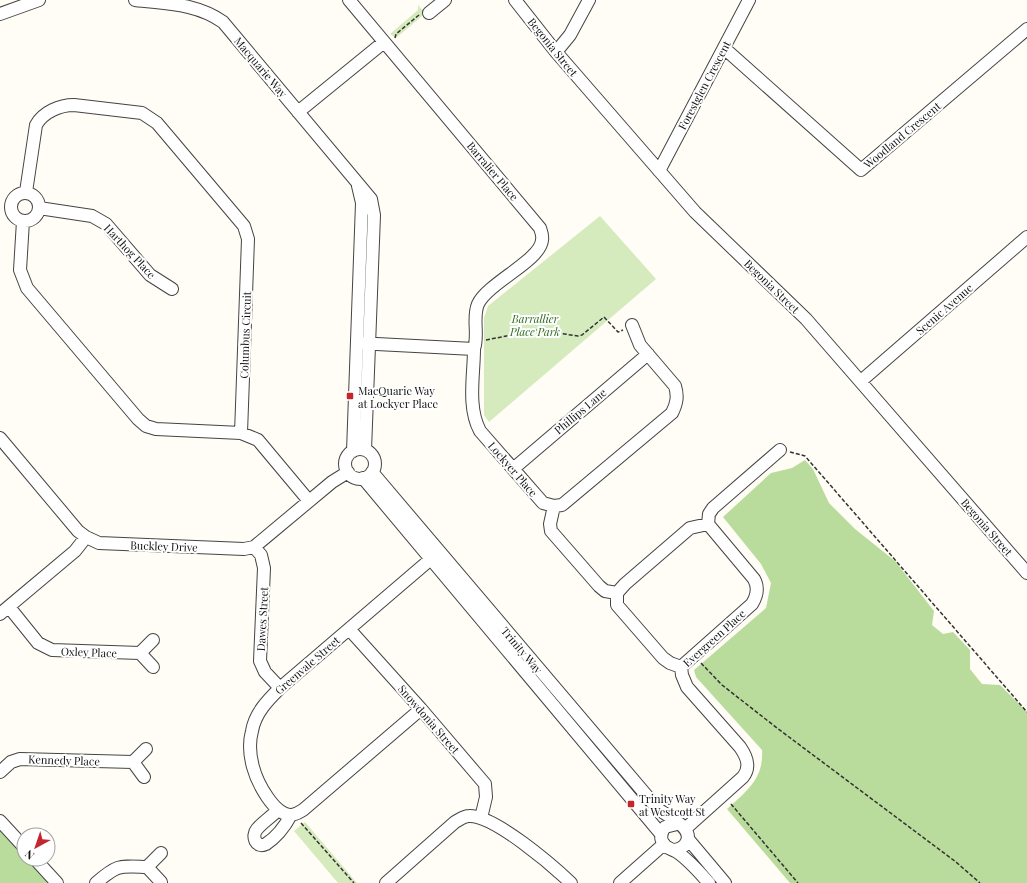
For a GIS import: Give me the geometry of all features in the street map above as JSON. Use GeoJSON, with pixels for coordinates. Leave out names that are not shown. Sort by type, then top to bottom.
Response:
{"type":"FeatureCollection","features":[{"type":"Feature","properties":{"kind":"street"},"geometry":{"type":"LineString","coordinates":[[0,14],[39,0]]}},
{"type":"Feature","properties":{"kind":"street","name":"Macquarie Way"},"geometry":{"type":"LineString","coordinates":[[142,0],[191,6],[210,13],[223,22],[371,199],[374,215],[369,344],[359,450]]}},
{"type":"Feature","properties":{"kind":"street","name":"Barralier Place"},"geometry":{"type":"LineString","coordinates":[[349,0],[540,228],[542,240],[536,252],[485,294],[478,303],[475,313],[475,345]]}},
{"type":"Feature","properties":{"kind":"street"},"geometry":{"type":"LineString","coordinates":[[429,13],[445,0]]}},
{"type":"Feature","properties":{"kind":"street","name":"Begonia Street"},"geometry":{"type":"LineString","coordinates":[[515,0],[556,52],[695,212],[806,319],[1027,573]]}},
{"type":"Feature","properties":{"kind":"street"},"geometry":{"type":"LineString","coordinates":[[556,52],[570,35],[589,0]]}},
{"type":"Feature","properties":{"kind":"street","name":"Forestglen Crescent"},"geometry":{"type":"LineString","coordinates":[[658,170],[749,0]]}},
{"type":"Feature","properties":{"kind":"street","name":"Woodland Crescent"},"geometry":{"type":"LineString","coordinates":[[724,48],[861,170],[1027,29]]}},
{"type":"Feature","properties":{"kind":"street"},"geometry":{"type":"LineString","coordinates":[[298,112],[386,44]]}},
{"type":"Feature","properties":{"kind":"street","name":"Columbus Circuit"},"geometry":{"type":"LineString","coordinates":[[26,192],[36,125],[40,118],[45,114],[66,105],[74,104],[142,112],[157,123],[244,226],[247,232],[248,239],[241,433]]}},
{"type":"Feature","properties":{"kind":"street","name":"Macquarie Way"},"geometry":{"type":"LineString","coordinates":[[358,183],[362,203],[356,343],[359,450]]}},
{"type":"Feature","properties":{"kind":"street"},"geometry":{"type":"LineString","coordinates":[[26,192],[35,196],[39,208],[36,216],[28,221],[23,221],[15,217],[5,204],[14,197],[26,192]]}},
{"type":"Feature","properties":{"kind":"street","name":"Harthog Place"},"geometry":{"type":"LineString","coordinates":[[39,208],[92,216],[99,219],[106,224],[150,275],[172,289]]}},
{"type":"Feature","properties":{"kind":"street"},"geometry":{"type":"LineString","coordinates":[[23,221],[20,270],[27,288],[138,419],[146,426],[156,429],[241,433],[258,440],[309,501]]}},
{"type":"Feature","properties":{"kind":"street","name":"Scenic Avenue"},"geometry":{"type":"LineString","coordinates":[[861,381],[1027,237]]}},
{"type":"Feature","properties":{"kind":"street"},"geometry":{"type":"LineString","coordinates":[[617,593],[605,591],[598,586],[551,531],[550,524],[554,506],[562,504],[672,413],[676,404],[677,393],[675,386],[640,345],[632,325]]}},
{"type":"Feature","properties":{"kind":"street"},"geometry":{"type":"LineString","coordinates":[[356,343],[475,345]]}},
{"type":"Feature","properties":{"kind":"street","name":"Lockyer Place"},"geometry":{"type":"LineString","coordinates":[[475,345],[473,411],[475,421],[480,431],[543,503],[554,506]]}},
{"type":"Feature","properties":{"kind":"street","name":"Phillips Lane"},"geometry":{"type":"LineString","coordinates":[[513,469],[648,354]]}},
{"type":"Feature","properties":{"kind":"street","name":"Buckley Drive"},"geometry":{"type":"LineString","coordinates":[[0,438],[78,531],[86,537],[99,543],[244,549],[254,547]]}},
{"type":"Feature","properties":{"kind":"street"},"geometry":{"type":"LineString","coordinates":[[254,547],[309,501],[348,472],[346,460],[359,450],[370,453],[374,459],[374,466],[368,475]]}},
{"type":"Feature","properties":{"kind":"street"},"geometry":{"type":"LineString","coordinates":[[681,667],[670,663],[657,652],[617,605],[617,593],[625,584],[690,528],[708,524],[709,514],[713,508],[780,450]]}},
{"type":"Feature","properties":{"kind":"street","name":"Trinity Way"},"geometry":{"type":"LineString","coordinates":[[348,472],[354,477],[368,475],[662,839],[666,848],[675,850],[690,862],[709,883]]}},
{"type":"Feature","properties":{"kind":"street","name":"Evergreen Place"},"geometry":{"type":"LineString","coordinates":[[684,830],[747,772],[747,758],[740,747],[687,686],[682,675],[681,667],[693,654],[752,604],[757,597],[757,585],[754,579],[708,524]]}},
{"type":"Feature","properties":{"kind":"street"},"geometry":{"type":"LineString","coordinates":[[4,611],[75,551],[86,537]]}},
{"type":"Feature","properties":{"kind":"street","name":"Dawes Street"},"geometry":{"type":"LineString","coordinates":[[254,547],[261,555],[264,568],[260,661],[265,672],[280,688]]}},
{"type":"Feature","properties":{"kind":"street","name":"Trinity Way"},"geometry":{"type":"LineString","coordinates":[[434,555],[658,809],[684,830],[725,883]]}},
{"type":"Feature","properties":{"kind":"street","name":"Greenvale Street"},"geometry":{"type":"LineString","coordinates":[[278,810],[262,788],[253,767],[251,748],[252,730],[260,709],[280,688],[434,555]]}},
{"type":"Feature","properties":{"kind":"street","name":"Oxley Place"},"geometry":{"type":"LineString","coordinates":[[4,611],[38,643],[52,650],[140,654]]}},
{"type":"Feature","properties":{"kind":"street","name":"Snowdonia Street"},"geometry":{"type":"LineString","coordinates":[[349,628],[421,709],[484,784],[486,797],[481,818]]}},
{"type":"Feature","properties":{"kind":"street"},"geometry":{"type":"LineString","coordinates":[[153,640],[140,654],[153,667]]}},
{"type":"Feature","properties":{"kind":"street"},"geometry":{"type":"LineString","coordinates":[[293,814],[278,810],[256,830],[254,840],[258,844],[266,844],[283,829],[293,814],[303,810],[421,709]]}},
{"type":"Feature","properties":{"kind":"street"},"geometry":{"type":"LineString","coordinates":[[144,777],[133,762],[146,749]]}},
{"type":"Feature","properties":{"kind":"street","name":"Kennedy Place"},"geometry":{"type":"LineString","coordinates":[[0,772],[11,762],[20,758],[133,762]]}},
{"type":"Feature","properties":{"kind":"street"},"geometry":{"type":"LineString","coordinates":[[386,883],[455,822],[467,816],[481,818],[538,854],[571,883]]}},
{"type":"Feature","properties":{"kind":"street"},"geometry":{"type":"LineString","coordinates":[[0,821],[16,838]]}},
{"type":"Feature","properties":{"kind":"street"},"geometry":{"type":"LineString","coordinates":[[620,883],[662,839],[665,827],[684,830],[682,848],[675,850]]}},
{"type":"Feature","properties":{"kind":"street"},"geometry":{"type":"LineString","coordinates":[[147,867],[161,853]]}},
{"type":"Feature","properties":{"kind":"street"},"geometry":{"type":"LineString","coordinates":[[96,883],[111,870],[120,866],[147,867],[161,882]]}},
{"type":"Feature","properties":{"kind":"street"},"geometry":{"type":"LineString","coordinates":[[42,867],[57,883]]}},
{"type":"Feature","properties":{"kind":"path"},"geometry":{"type":"LineString","coordinates":[[386,44],[394,41],[396,34],[424,11],[429,13]]}},
{"type":"Feature","properties":{"kind":"path"},"geometry":{"type":"LineString","coordinates":[[475,345],[537,330],[578,336],[582,335],[604,317],[618,332],[632,325]]}},
{"type":"Feature","properties":{"kind":"path"},"geometry":{"type":"LineString","coordinates":[[780,450],[805,456],[1027,712]]}},
{"type":"Feature","properties":{"kind":"path"},"geometry":{"type":"LineString","coordinates":[[693,654],[728,690],[783,733],[956,862],[980,883]]}},
{"type":"Feature","properties":{"kind":"path"},"geometry":{"type":"LineString","coordinates":[[723,795],[798,883]]}},
{"type":"Feature","properties":{"kind":"path"},"geometry":{"type":"LineString","coordinates":[[293,814],[354,883]]}},
{"type":"Feature","properties":{"kind":"green space"},"geometry":{"type":"Polygon","coordinates":[[[418,5],[429,18],[422,16],[396,38],[390,34],[418,10],[418,5]]]}},
{"type":"Feature","properties":{"kind":"green space","name":"Barrallier Place Park"},"geometry":{"type":"Polygon","coordinates":[[[600,216],[656,279],[489,422],[484,415],[484,318],[488,306],[600,216]]]}},
{"type":"Feature","properties":{"kind":"green space"},"geometry":{"type":"Polygon","coordinates":[[[805,460],[813,469],[829,503],[855,529],[895,561],[934,611],[932,625],[943,634],[953,632],[970,650],[970,669],[982,684],[1000,685],[1027,712],[1027,883],[790,883],[727,809],[753,783],[760,768],[762,750],[696,677],[694,670],[766,608],[771,583],[761,564],[723,517],[771,473],[792,468],[805,460]]]}},
{"type":"Feature","properties":{"kind":"green space"},"geometry":{"type":"Polygon","coordinates":[[[305,822],[357,883],[338,883],[294,831],[305,822]]]}},
{"type":"Feature","properties":{"kind":"green space"},"geometry":{"type":"Polygon","coordinates":[[[0,830],[16,847],[16,867],[34,867],[49,883],[0,883],[0,830]]]}},
{"type":"Feature","properties":{"kind":"place","name":"MacQuarie Way at Lockyer Place"},"geometry":{"type":"Point","coordinates":[350,396]}},
{"type":"Feature","properties":{"kind":"place","name":"Trinity Way at Westcott St"},"geometry":{"type":"Point","coordinates":[631,804]}}]}
